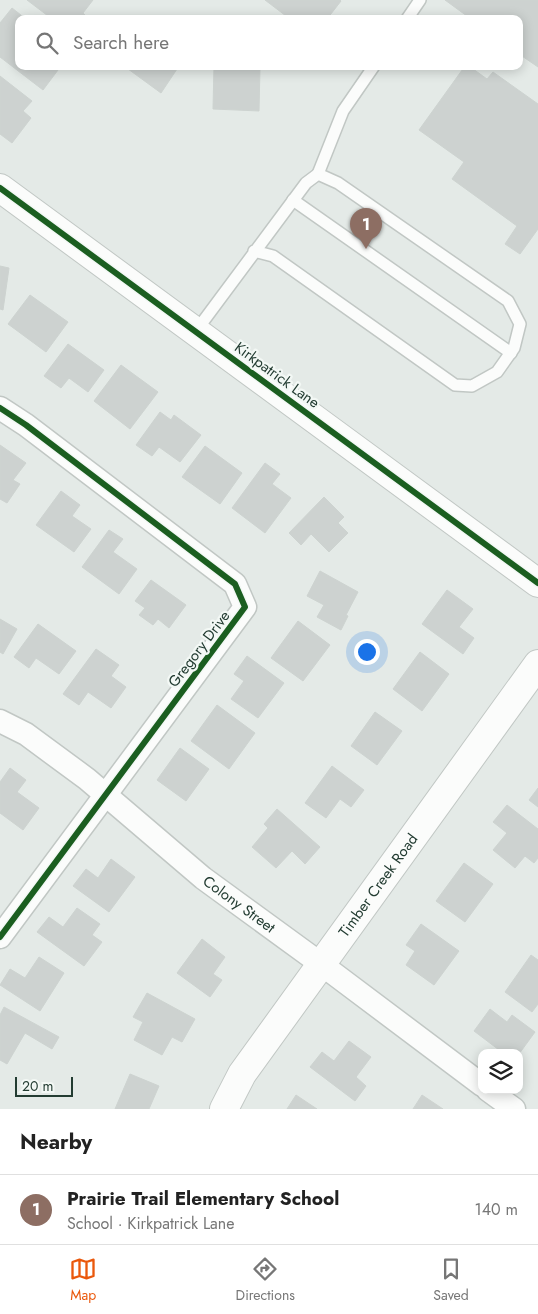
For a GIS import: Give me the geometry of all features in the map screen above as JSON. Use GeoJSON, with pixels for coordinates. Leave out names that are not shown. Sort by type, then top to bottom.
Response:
{"type":"FeatureCollection","features":[{"type":"Feature","properties":{"kind":"street","name":"Kirkpatrick Lane"},"geometry":{"type":"LineString","coordinates":[[0,188],[538,583]]}},
{"type":"Feature","properties":{"kind":"street","name":"Gregory Drive"},"geometry":{"type":"LineString","coordinates":[[0,408],[26,424],[235,584],[245,608],[0,937]]}},
{"type":"Feature","properties":{"kind":"street","name":"Timber Creek Road"},"geometry":{"type":"LineString","coordinates":[[224,1109],[242,1074],[538,664]]}},
{"type":"Feature","properties":{"kind":"street","name":"Colony Street"},"geometry":{"type":"LineString","coordinates":[[0,721],[26,734],[87,779],[203,878],[478,1082]]}},
{"type":"Feature","properties":{"kind":"street"},"geometry":{"type":"LineString","coordinates":[[493,1094],[514,1109]]}},
{"type":"Feature","properties":{"kind":"lane"},"geometry":{"type":"LineString","coordinates":[[410,15],[420,0]]}},
{"type":"Feature","properties":{"kind":"lane"},"geometry":{"type":"LineString","coordinates":[[196,331],[306,183],[318,174],[343,111],[371,70]]}},
{"type":"Feature","properties":{"kind":"lane"},"geometry":{"type":"LineString","coordinates":[[254,251],[273,256],[455,385],[472,386],[496,372],[514,348],[520,324],[508,301],[338,183],[318,174]]}},
{"type":"Feature","properties":{"kind":"lane"},"geometry":{"type":"LineString","coordinates":[[293,200],[511,353]]}},
{"type":"Feature","properties":{"kind":"building"},"geometry":{"type":"Polygon","coordinates":[[[27,0],[93,0],[83,13],[85,15],[47,15],[27,0]]]}},
{"type":"Feature","properties":{"kind":"building"},"geometry":{"type":"Polygon","coordinates":[[[265,0],[341,1],[330,15],[285,15],[265,0]]]}},
{"type":"Feature","properties":{"kind":"building"},"geometry":{"type":"Polygon","coordinates":[[[445,0],[538,0],[538,67],[523,57],[523,15],[466,15],[445,0]]]}},
{"type":"Feature","properties":{"kind":"building"},"geometry":{"type":"Polygon","coordinates":[[[12,8],[21,15],[15,15],[15,69],[0,57],[0,23],[12,8]]]}},
{"type":"Feature","properties":{"kind":"building"},"geometry":{"type":"Polygon","coordinates":[[[17,70],[58,70],[43,90],[17,70]]]}},
{"type":"Feature","properties":{"kind":"building"},"geometry":{"type":"Polygon","coordinates":[[[129,70],[176,70],[161,93],[129,70]]]}},
{"type":"Feature","properties":{"kind":"building"},"geometry":{"type":"Polygon","coordinates":[[[214,70],[260,70],[259,111],[213,109],[214,70]]]}},
{"type":"Feature","properties":{"kind":"building"},"geometry":{"type":"Polygon","coordinates":[[[462,70],[475,70],[487,79],[493,72],[538,104],[538,229],[520,254],[505,244],[517,226],[452,179],[464,162],[419,130],[462,70]]]}},
{"type":"Feature","properties":{"kind":"building"},"geometry":{"type":"Polygon","coordinates":[[[0,76],[32,101],[23,111],[31,118],[12,143],[0,134],[0,76]]]}},
{"type":"Feature","properties":{"kind":"building"},"geometry":{"type":"Polygon","coordinates":[[[0,266],[9,268],[3,310],[0,309],[0,266]]]}},
{"type":"Feature","properties":{"kind":"building"},"geometry":{"type":"Polygon","coordinates":[[[30,295],[68,322],[46,352],[8,324],[30,295]]]}},
{"type":"Feature","properties":{"kind":"building"},"geometry":{"type":"Polygon","coordinates":[[[68,344],[104,370],[88,392],[69,378],[61,388],[44,376],[68,344]]]}},
{"type":"Feature","properties":{"kind":"building"},"geometry":{"type":"Polygon","coordinates":[[[121,365],[158,392],[130,429],[94,401],[121,365]]]}},
{"type":"Feature","properties":{"kind":"building"},"geometry":{"type":"Polygon","coordinates":[[[160,412],[171,420],[174,415],[201,435],[180,462],[159,447],[152,456],[136,445],[160,412]]]}},
{"type":"Feature","properties":{"kind":"building"},"geometry":{"type":"Polygon","coordinates":[[[0,445],[26,463],[13,480],[20,484],[7,503],[0,499],[0,445]]]}},
{"type":"Feature","properties":{"kind":"building"},"geometry":{"type":"Polygon","coordinates":[[[205,446],[242,473],[220,504],[182,477],[205,446]]]}},
{"type":"Feature","properties":{"kind":"building"},"geometry":{"type":"Polygon","coordinates":[[[265,463],[280,474],[272,484],[291,498],[265,533],[232,508],[265,463]]]}},
{"type":"Feature","properties":{"kind":"building"},"geometry":{"type":"Polygon","coordinates":[[[61,491],[80,505],[72,516],[91,529],[74,552],[36,525],[61,491]]]}},
{"type":"Feature","properties":{"kind":"building"},"geometry":{"type":"Polygon","coordinates":[[[324,497],[344,517],[338,523],[348,533],[329,552],[311,534],[301,545],[289,533],[324,497]]]}},
{"type":"Feature","properties":{"kind":"building"},"geometry":{"type":"Polygon","coordinates":[[[109,530],[123,539],[113,552],[137,569],[119,594],[82,567],[109,530]]]}},
{"type":"Feature","properties":{"kind":"building"},"geometry":{"type":"Polygon","coordinates":[[[320,571],[358,592],[346,615],[348,616],[341,630],[317,617],[324,605],[307,596],[320,571]]]}},
{"type":"Feature","properties":{"kind":"building"},"geometry":{"type":"Polygon","coordinates":[[[151,580],[186,605],[169,628],[158,619],[153,625],[139,615],[145,608],[135,601],[151,580]]]}},
{"type":"Feature","properties":{"kind":"building"},"geometry":{"type":"Polygon","coordinates":[[[447,590],[473,609],[459,627],[474,638],[463,654],[422,624],[447,590]]]}},
{"type":"Feature","properties":{"kind":"building"},"geometry":{"type":"Polygon","coordinates":[[[0,619],[17,629],[3,654],[0,652],[0,619]]]}},
{"type":"Feature","properties":{"kind":"building"},"geometry":{"type":"Polygon","coordinates":[[[298,621],[330,645],[303,681],[271,658],[298,621]]]}},
{"type":"Feature","properties":{"kind":"building"},"geometry":{"type":"Polygon","coordinates":[[[38,624],[76,651],[59,674],[36,658],[29,668],[14,657],[38,624]]]}},
{"type":"Feature","properties":{"kind":"building"},"geometry":{"type":"Polygon","coordinates":[[[96,649],[119,665],[111,676],[126,687],[111,708],[88,692],[79,705],[63,694],[96,649]]]}},
{"type":"Feature","properties":{"kind":"building"},"geometry":{"type":"Polygon","coordinates":[[[420,652],[449,674],[422,711],[393,689],[420,652]]]}},
{"type":"Feature","properties":{"kind":"building"},"geometry":{"type":"Polygon","coordinates":[[[247,656],[284,683],[258,718],[231,699],[244,681],[234,674],[247,656]]]}},
{"type":"Feature","properties":{"kind":"building"},"geometry":{"type":"Polygon","coordinates":[[[217,705],[255,733],[229,769],[191,741],[217,705]]]}},
{"type":"Feature","properties":{"kind":"building"},"geometry":{"type":"Polygon","coordinates":[[[375,712],[402,731],[377,765],[351,746],[375,712]]]}},
{"type":"Feature","properties":{"kind":"building"},"geometry":{"type":"Polygon","coordinates":[[[180,748],[209,769],[186,801],[157,780],[180,748]]]}},
{"type":"Feature","properties":{"kind":"building"},"geometry":{"type":"Polygon","coordinates":[[[332,766],[364,790],[351,807],[340,799],[326,818],[305,803],[332,766]]]}},
{"type":"Feature","properties":{"kind":"building"},"geometry":{"type":"Polygon","coordinates":[[[10,768],[26,780],[17,792],[39,808],[23,830],[0,813],[0,782],[10,768]]]}},
{"type":"Feature","properties":{"kind":"building"},"geometry":{"type":"Polygon","coordinates":[[[538,788],[538,807],[529,800],[538,788]]]}},
{"type":"Feature","properties":{"kind":"building"},"geometry":{"type":"Polygon","coordinates":[[[507,805],[538,829],[538,858],[534,863],[525,856],[515,868],[493,850],[507,833],[493,822],[507,805]]]}},
{"type":"Feature","properties":{"kind":"building"},"geometry":{"type":"Polygon","coordinates":[[[277,809],[320,847],[305,864],[292,851],[276,868],[252,847],[268,828],[264,824],[277,809]]]}},
{"type":"Feature","properties":{"kind":"building"},"geometry":{"type":"Polygon","coordinates":[[[111,859],[135,877],[109,912],[73,886],[86,869],[98,878],[111,859]]]}},
{"type":"Feature","properties":{"kind":"building"},"geometry":{"type":"Polygon","coordinates":[[[464,863],[493,884],[465,922],[436,901],[464,863]]]}},
{"type":"Feature","properties":{"kind":"building"},"geometry":{"type":"Polygon","coordinates":[[[77,908],[100,924],[92,935],[102,942],[84,966],[37,932],[49,917],[63,927],[77,908]]]}},
{"type":"Feature","properties":{"kind":"building"},"geometry":{"type":"Polygon","coordinates":[[[421,924],[459,951],[434,985],[406,965],[415,951],[406,945],[421,924]]]}},
{"type":"Feature","properties":{"kind":"building"},"geometry":{"type":"Polygon","coordinates":[[[202,939],[225,957],[213,974],[222,980],[210,997],[177,973],[202,939]]]}},
{"type":"Feature","properties":{"kind":"building"},"geometry":{"type":"Polygon","coordinates":[[[531,955],[538,960],[538,1004],[532,1012],[505,992],[531,955]]]}},
{"type":"Feature","properties":{"kind":"building"},"geometry":{"type":"Polygon","coordinates":[[[39,957],[64,973],[40,1011],[0,985],[10,969],[25,978],[39,957]]]}},
{"type":"Feature","properties":{"kind":"building"},"geometry":{"type":"Polygon","coordinates":[[[147,993],[195,1019],[182,1042],[172,1037],[162,1055],[134,1040],[143,1022],[133,1017],[147,993]]]}},
{"type":"Feature","properties":{"kind":"building"},"geometry":{"type":"Polygon","coordinates":[[[4,1007],[59,1037],[52,1049],[25,1033],[7,1064],[0,1060],[0,1015],[4,1007]]]}},
{"type":"Feature","properties":{"kind":"building"},"geometry":{"type":"Polygon","coordinates":[[[490,1009],[507,1022],[512,1015],[535,1032],[523,1049],[498,1049],[474,1031],[490,1009]]]}},
{"type":"Feature","properties":{"kind":"building"},"geometry":{"type":"Polygon","coordinates":[[[349,1041],[371,1057],[356,1077],[366,1086],[355,1101],[310,1067],[322,1052],[334,1061],[349,1041]]]}},
{"type":"Feature","properties":{"kind":"building"},"geometry":{"type":"Polygon","coordinates":[[[130,1074],[159,1086],[149,1109],[115,1109],[130,1074]]]}},
{"type":"Feature","properties":{"kind":"building"},"geometry":{"type":"Polygon","coordinates":[[[296,1095],[317,1109],[287,1109],[296,1095]]]}},
{"type":"Feature","properties":{"kind":"building"},"geometry":{"type":"Polygon","coordinates":[[[422,1095],[443,1109],[413,1109],[422,1095]]]}},
{"type":"Feature","properties":{"kind":"cycle path"},"geometry":{"type":"LineString","coordinates":[[0,188],[538,583]]}},
{"type":"Feature","properties":{"kind":"cycle path"},"geometry":{"type":"LineString","coordinates":[[0,408],[26,425],[235,584],[245,607],[0,937]]}},
{"type":"Feature","properties":{"kind":"place","name":"Prairie Trail Elementary School"},"geometry":{"type":"Point","coordinates":[366,249]}}]}
